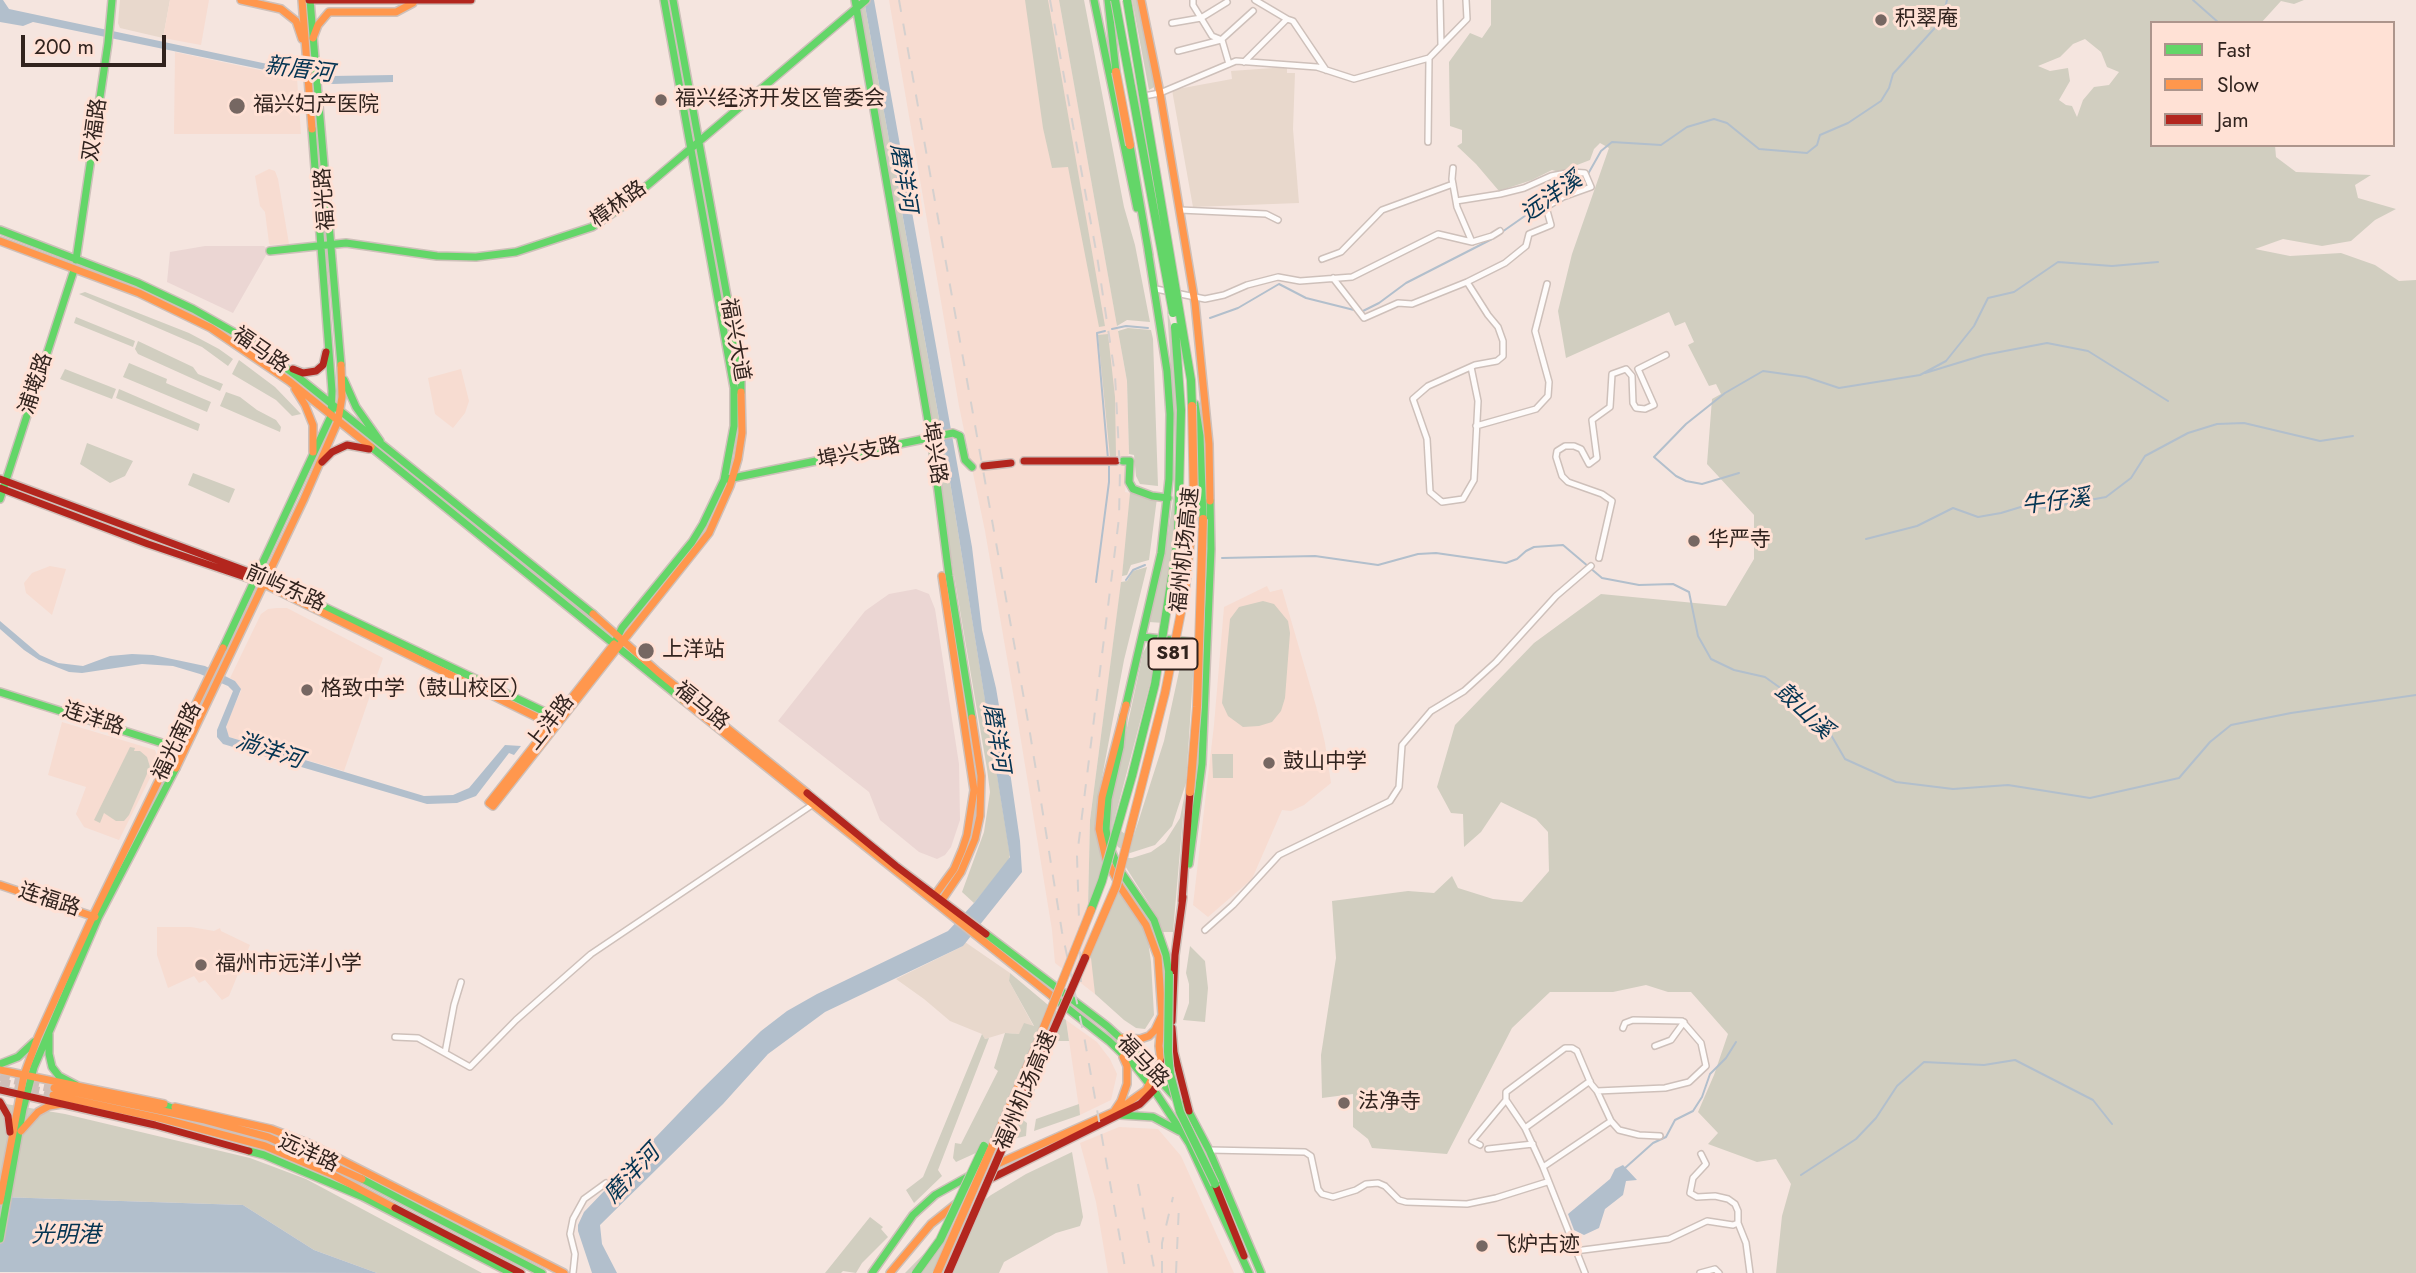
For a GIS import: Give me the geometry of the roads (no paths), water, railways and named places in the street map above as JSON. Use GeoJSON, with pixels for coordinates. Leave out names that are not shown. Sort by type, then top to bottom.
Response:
{"type":"FeatureCollection","features":[{"type":"Feature","properties":{"kind":"main road","name":"双福路"},"geometry":{"type":"LineString","coordinates":[[76,260],[112,0]]}},
{"type":"Feature","properties":{"kind":"main road"},"geometry":{"type":"LineString","coordinates":[[241,0],[281,9],[291,15],[298,26],[304,48]]}},
{"type":"Feature","properties":{"kind":"main road","name":"福光路"},"geometry":{"type":"LineString","coordinates":[[302,0],[307,82],[340,366],[342,397],[340,411],[334,419]]}},
{"type":"Feature","properties":{"kind":"main road"},"geometry":{"type":"LineString","coordinates":[[310,0],[471,0]]}},
{"type":"Feature","properties":{"kind":"main road","name":"福光路"},"geometry":{"type":"LineString","coordinates":[[310,0],[317,85],[327,335],[334,419]]}},
{"type":"Feature","properties":{"kind":"main road","name":"福兴大道"},"geometry":{"type":"LineString","coordinates":[[664,0],[734,388],[734,426],[728,479]]}},
{"type":"Feature","properties":{"kind":"main road","name":"福兴大道"},"geometry":{"type":"LineString","coordinates":[[618,643],[622,628],[692,542],[728,479],[742,433],[742,385],[673,0]]}},
{"type":"Feature","properties":{"kind":"main road"},"geometry":{"type":"LineString","coordinates":[[1094,0],[1113,101],[1149,255]]}},
{"type":"Feature","properties":{"kind":"main road"},"geometry":{"type":"LineString","coordinates":[[1108,0],[1116,72],[1156,289],[1170,414],[1168,498],[1161,553],[1124,716],[1108,799],[1106,829],[1108,843],[1119,869],[1154,920],[1166,955],[1169,974],[1170,1074],[1180,1112],[1219,1180],[1249,1272]]}},
{"type":"Feature","properties":{"kind":"main road","name":"福州机场高速"},"geometry":{"type":"LineString","coordinates":[[937,1273],[1040,1037],[1102,881],[1155,684],[1178,538],[1181,410],[1177,334],[1115,0]]}},
{"type":"Feature","properties":{"kind":"main road","name":"福州机场高速"},"geometry":{"type":"LineString","coordinates":[[948,1273],[1116,886],[1165,692],[1185,592],[1194,504],[1191,380],[1127,0]]}},
{"type":"Feature","properties":{"kind":"main road"},"geometry":{"type":"LineString","coordinates":[[872,1273],[913,1215],[935,1195],[960,1179],[1140,1104],[1167,1062],[1172,1028],[1175,955],[1202,764],[1211,549],[1209,456],[1205,389],[1194,297],[1160,93],[1141,0]]}},
{"type":"Feature","properties":{"kind":"main road"},"geometry":{"type":"LineString","coordinates":[[313,39],[318,24],[329,12],[396,12],[416,1]]}},
{"type":"Feature","properties":{"kind":"main road","name":"樟林路"},"geometry":{"type":"LineString","coordinates":[[270,251],[352,243],[453,258],[486,257],[516,252],[566,237],[603,221],[860,3]]}},
{"type":"Feature","properties":{"kind":"main road","name":"埠兴路"},"geometry":{"type":"LineString","coordinates":[[860,3],[936,437],[945,576],[982,789],[980,816],[971,852],[961,872],[938,898]]}},
{"type":"Feature","properties":{"kind":"main road","name":"福马路"},"geometry":{"type":"LineString","coordinates":[[0,230],[138,283],[193,309],[246,339],[581,604],[618,643],[812,805],[956,916],[1120,1051],[1152,1087],[1189,1143],[1249,1272]]}},
{"type":"Feature","properties":{"kind":"main road","name":"福马路"},"geometry":{"type":"LineString","coordinates":[[0,241],[139,293],[211,328],[289,381],[938,898],[956,916]]}},
{"type":"Feature","properties":{"kind":"main road","name":"浦墘路"},"geometry":{"type":"LineString","coordinates":[[0,499],[2,485],[74,270]]}},
{"type":"Feature","properties":{"kind":"main road"},"geometry":{"type":"LineString","coordinates":[[280,364],[303,373],[318,369],[325,360],[327,335]]}},
{"type":"Feature","properties":{"kind":"main road"},"geometry":{"type":"LineString","coordinates":[[340,366],[356,407],[386,449]]}},
{"type":"Feature","properties":{"kind":"main road"},"geometry":{"type":"LineString","coordinates":[[1182,901],[1197,707],[1203,519],[1200,436],[1191,380]]}},
{"type":"Feature","properties":{"kind":"main road"},"geometry":{"type":"LineString","coordinates":[[289,381],[305,405],[313,425],[315,463],[347,444],[375,452]]}},
{"type":"Feature","properties":{"kind":"main road","name":"福光南路"},"geometry":{"type":"LineString","coordinates":[[34,1059],[38,1037],[181,749],[334,419]]}},
{"type":"Feature","properties":{"kind":"main road","name":"埠兴支路"},"geometry":{"type":"LineString","coordinates":[[728,479],[953,433],[960,436],[965,460],[972,467]]}},
{"type":"Feature","properties":{"kind":"main road"},"geometry":{"type":"LineString","coordinates":[[1024,461],[1123,461],[1133,489],[1168,498]]}},
{"type":"Feature","properties":{"kind":"main road"},"geometry":{"type":"LineString","coordinates":[[984,467],[1011,463]]}},
{"type":"Feature","properties":{"kind":"main road","name":"前屿东路"},"geometry":{"type":"LineString","coordinates":[[2,485],[261,580],[556,722]]}},
{"type":"Feature","properties":{"kind":"main road"},"geometry":{"type":"LineString","coordinates":[[1142,637],[1208,644]]}},
{"type":"Feature","properties":{"kind":"main road","name":"上洋路"},"geometry":{"type":"LineString","coordinates":[[491,804],[618,643]]}},
{"type":"Feature","properties":{"kind":"main road","name":"连洋路"},"geometry":{"type":"LineString","coordinates":[[0,692],[181,749]]}},
{"type":"Feature","properties":{"kind":"main road"},"geometry":{"type":"LineString","coordinates":[[1124,716],[1101,797],[1098,829],[1112,874],[1138,911],[1153,939],[1161,974],[1161,1056],[1157,1077]]}},
{"type":"Feature","properties":{"kind":"main road","name":"连福路"},"geometry":{"type":"LineString","coordinates":[[0,884],[96,917]]}},
{"type":"Feature","properties":{"kind":"main road","name":"福光南路"},"geometry":{"type":"LineString","coordinates":[[34,1059],[49,1031],[96,917]]}},
{"type":"Feature","properties":{"kind":"main road","name":"福马路"},"geometry":{"type":"LineString","coordinates":[[976,932],[1120,1038],[1190,1114],[1209,1150],[1219,1180],[1261,1273]]}},
{"type":"Feature","properties":{"kind":"main road"},"geometry":{"type":"LineString","coordinates":[[1120,1038],[1140,1039],[1149,1036],[1162,1015]]}},
{"type":"Feature","properties":{"kind":"main road"},"geometry":{"type":"LineString","coordinates":[[1172,1028],[1174,1052],[1190,1114]]}},
{"type":"Feature","properties":{"kind":"main road"},"geometry":{"type":"LineString","coordinates":[[49,1031],[52,1067],[59,1076],[76,1085]]}},
{"type":"Feature","properties":{"kind":"main road"},"geometry":{"type":"LineString","coordinates":[[0,1063],[25,1052],[38,1037]]}},
{"type":"Feature","properties":{"kind":"main road"},"geometry":{"type":"LineString","coordinates":[[1116,1114],[1127,1084],[1127,1066],[1120,1051]]}},
{"type":"Feature","properties":{"kind":"main road"},"geometry":{"type":"LineString","coordinates":[[0,1239],[14,1140],[34,1059]]}},
{"type":"Feature","properties":{"kind":"main road"},"geometry":{"type":"LineString","coordinates":[[0,1070],[271,1129],[310,1144],[564,1273]]}},
{"type":"Feature","properties":{"kind":"main road"},"geometry":{"type":"LineString","coordinates":[[0,1090],[155,1125],[264,1154],[363,1197],[511,1273]]}},
{"type":"Feature","properties":{"kind":"main road","name":"远洋路"},"geometry":{"type":"LineString","coordinates":[[521,1273],[300,1159],[265,1146],[53,1092],[205,1120],[268,1136],[304,1150],[542,1273]]}},
{"type":"Feature","properties":{"kind":"main road"},"geometry":{"type":"LineString","coordinates":[[916,1273],[940,1240],[992,1131],[1013,1094]]}},
{"type":"Feature","properties":{"kind":"main road"},"geometry":{"type":"LineString","coordinates":[[0,1102],[8,1116],[14,1140]]}},
{"type":"Feature","properties":{"kind":"main road"},"geometry":{"type":"LineString","coordinates":[[14,1140],[38,1112],[49,1106],[62,1104]]}},
{"type":"Feature","properties":{"kind":"main road"},"geometry":{"type":"LineString","coordinates":[[161,1104],[205,1120]]}},
{"type":"Feature","properties":{"kind":"main road"},"geometry":{"type":"LineString","coordinates":[[890,1273],[931,1224],[978,1186],[1116,1114],[1153,1117],[1175,1127],[1189,1143]]}},
{"type":"Feature","properties":{"kind":"main road"},"geometry":{"type":"LineString","coordinates":[[155,1125],[203,1130]]}},
{"type":"Feature","properties":{"kind":"main road"},"geometry":{"type":"LineString","coordinates":[[0,1201],[9,1169]]}},
{"type":"Feature","properties":{"kind":"street"},"geometry":{"type":"LineString","coordinates":[[1193,0],[1193,5],[1212,36],[1220,40],[1229,64]]}},
{"type":"Feature","properties":{"kind":"street"},"geometry":{"type":"LineString","coordinates":[[1255,0],[1293,21],[1326,70]]}},
{"type":"Feature","properties":{"kind":"street"},"geometry":{"type":"LineString","coordinates":[[1440,0],[1441,45]]}},
{"type":"Feature","properties":{"kind":"street"},"geometry":{"type":"LineString","coordinates":[[1113,101],[1160,93],[1236,61],[1326,70],[1354,79],[1429,58],[1467,19],[1466,0]]}},
{"type":"Feature","properties":{"kind":"street"},"geometry":{"type":"LineString","coordinates":[[1172,23],[1201,18],[1227,2]]}},
{"type":"Feature","properties":{"kind":"street"},"geometry":{"type":"LineString","coordinates":[[1178,51],[1220,40],[1253,11]]}},
{"type":"Feature","properties":{"kind":"street"},"geometry":{"type":"LineString","coordinates":[[1244,62],[1287,19]]}},
{"type":"Feature","properties":{"kind":"street"},"geometry":{"type":"LineString","coordinates":[[1429,58],[1429,142]]}},
{"type":"Feature","properties":{"kind":"street"},"geometry":{"type":"LineString","coordinates":[[1453,168],[1456,201],[1472,242]]}},
{"type":"Feature","properties":{"kind":"street"},"geometry":{"type":"LineString","coordinates":[[1333,278],[1364,318],[1398,303],[1412,304],[1505,263],[1526,246],[1530,234],[1551,225],[1546,207],[1563,197],[1591,187],[1585,173],[1571,172],[1551,176],[1524,188],[1456,201]]}},
{"type":"Feature","properties":{"kind":"street"},"geometry":{"type":"LineString","coordinates":[[1322,259],[1340,252],[1382,210],[1453,184]]}},
{"type":"Feature","properties":{"kind":"street"},"geometry":{"type":"LineString","coordinates":[[1180,210],[1266,214],[1278,220]]}},
{"type":"Feature","properties":{"kind":"street"},"geometry":{"type":"LineString","coordinates":[[1156,289],[1205,299],[1278,277],[1300,281],[1352,277],[1438,234],[1472,242],[1500,231]]}},
{"type":"Feature","properties":{"kind":"street"},"geometry":{"type":"LineString","coordinates":[[1467,282],[1498,327],[1503,341],[1503,356],[1497,360],[1472,367],[1428,386],[1413,399],[1427,439],[1430,492],[1442,502],[1463,499],[1474,480],[1478,401],[1472,367]]}},
{"type":"Feature","properties":{"kind":"street"},"geometry":{"type":"LineString","coordinates":[[1476,426],[1536,409],[1548,396],[1549,382],[1535,331],[1547,284]]}},
{"type":"Feature","properties":{"kind":"street"},"geometry":{"type":"LineString","coordinates":[[1599,558],[1612,501],[1567,482],[1562,476],[1556,457],[1557,451],[1565,446],[1574,446],[1581,449],[1588,464],[1597,458],[1591,420],[1610,407],[1612,374],[1626,369],[1632,376],[1633,403],[1636,408],[1645,409],[1654,405],[1639,369],[1666,355]]}},
{"type":"Feature","properties":{"kind":"street"},"geometry":{"type":"LineString","coordinates":[[1205,930],[1233,905],[1279,855],[1390,801],[1399,787],[1402,745],[1431,711],[1464,691],[1496,662],[1556,596],[1591,566]]}},
{"type":"Feature","properties":{"kind":"street"},"geometry":{"type":"LineString","coordinates":[[395,1037],[418,1038],[470,1068],[516,1020],[591,954],[812,805]]}},
{"type":"Feature","properties":{"kind":"street"},"geometry":{"type":"LineString","coordinates":[[445,1054],[461,982]]}},
{"type":"Feature","properties":{"kind":"street"},"geometry":{"type":"LineString","coordinates":[[1597,1091],[1665,1088],[1689,1082],[1706,1066],[1702,1043],[1684,1022],[1633,1020],[1625,1023],[1623,1028]]}},
{"type":"Feature","properties":{"kind":"street"},"geometry":{"type":"LineString","coordinates":[[1655,1046],[1671,1040],[1684,1022]]}},
{"type":"Feature","properties":{"kind":"street"},"geometry":{"type":"LineString","coordinates":[[1585,1273],[1543,1167],[1525,1128],[1506,1100],[1506,1092],[1566,1048],[1572,1048],[1577,1051],[1611,1121],[1619,1130],[1660,1136]]}},
{"type":"Feature","properties":{"kind":"street"},"geometry":{"type":"LineString","coordinates":[[1525,1128],[1590,1081]]}},
{"type":"Feature","properties":{"kind":"street"},"geometry":{"type":"LineString","coordinates":[[1480,1145],[1472,1141],[1506,1100]]}},
{"type":"Feature","properties":{"kind":"street"},"geometry":{"type":"LineString","coordinates":[[1543,1167],[1611,1121]]}},
{"type":"Feature","properties":{"kind":"street"},"geometry":{"type":"LineString","coordinates":[[1488,1149],[1532,1144]]}},
{"type":"Feature","properties":{"kind":"street"},"geometry":{"type":"LineString","coordinates":[[1209,1150],[1305,1152],[1311,1156],[1318,1189],[1322,1194],[1333,1197],[1349,1193],[1366,1184],[1378,1184],[1385,1186],[1399,1200],[1406,1202],[1467,1204],[1547,1182]]}},
{"type":"Feature","properties":{"kind":"street"},"geometry":{"type":"LineString","coordinates":[[1701,1154],[1706,1164],[1693,1178],[1690,1193],[1697,1197],[1715,1196],[1728,1199],[1735,1204],[1738,1223],[1746,1243],[1750,1273]]}},
{"type":"Feature","properties":{"kind":"street"},"geometry":{"type":"LineString","coordinates":[[573,1273],[575,1254],[570,1234],[573,1219],[584,1199],[606,1183]]}},
{"type":"Feature","properties":{"kind":"street"},"geometry":{"type":"LineString","coordinates":[[1575,1251],[1669,1239],[1707,1221],[1733,1225],[1738,1223]]}},
{"type":"Feature","properties":{"kind":"street"},"geometry":{"type":"LineString","coordinates":[[1700,1273],[1715,1269],[1719,1273]]}},
{"type":"Feature","properties":{"kind":"water"},"geometry":{"type":"Polygon","coordinates":[[[0,0],[3,0],[9,9],[291,69],[296,67],[297,72],[332,76],[393,75],[393,82],[333,84],[33,22],[23,26],[0,22],[0,0]]]}},
{"type":"Feature","properties":{"kind":"water","name":"磨洋河"},"geometry":{"type":"Polygon","coordinates":[[[864,0],[874,0],[972,547],[982,630],[996,688],[1020,841],[1022,872],[963,946],[825,1012],[768,1054],[723,1104],[600,1225],[602,1244],[617,1273],[592,1273],[578,1231],[584,1212],[700,1091],[761,1031],[787,1011],[948,931],[1010,857],[948,469],[864,0]]]}},
{"type":"Feature","properties":{"kind":"water","name":"淌洋河"},"geometry":{"type":"Polygon","coordinates":[[[0,621],[40,655],[58,663],[83,666],[110,656],[132,654],[153,655],[205,666],[235,681],[241,689],[226,727],[229,737],[424,796],[453,795],[469,788],[505,745],[521,746],[514,755],[509,753],[476,796],[457,803],[427,804],[223,744],[217,737],[217,730],[233,691],[228,686],[200,674],[173,666],[142,664],[82,673],[69,672],[39,660],[24,650],[0,629],[0,621]]]}},
{"type":"Feature","properties":{"kind":"water"},"geometry":{"type":"Polygon","coordinates":[[[1623,1165],[1637,1180],[1626,1181],[1623,1195],[1605,1209],[1599,1228],[1584,1235],[1574,1230],[1568,1214],[1610,1179],[1615,1169],[1623,1165]]]}},
{"type":"Feature","properties":{"kind":"water","name":"光明港"},"geometry":{"type":"Polygon","coordinates":[[[0,1197],[243,1205],[314,1250],[377,1273],[0,1272],[0,1197]]]}},
{"type":"Feature","properties":{"kind":"waterway","name":"远洋溪"},"geometry":{"type":"LineString","coordinates":[[1588,174],[1601,151],[1612,142],[1661,145],[1687,127],[1714,119],[1727,123],[1759,149],[1807,153],[1817,145],[1820,135],[1848,123],[1881,101],[1893,74],[1942,20],[1947,0]]}},
{"type":"Feature","properties":{"kind":"waterway"},"geometry":{"type":"LineString","coordinates":[[2193,0],[2217,21]]}},
{"type":"Feature","properties":{"kind":"waterway","name":"远洋溪"},"geometry":{"type":"LineString","coordinates":[[1502,232],[1569,185],[1585,178]]}},
{"type":"Feature","properties":{"kind":"waterway","name":"远洋溪"},"geometry":{"type":"LineString","coordinates":[[1363,311],[1406,283],[1492,239]]}},
{"type":"Feature","properties":{"kind":"waterway"},"geometry":{"type":"LineString","coordinates":[[1739,473],[1702,484],[1686,481],[1654,457],[1686,424],[1725,393],[1763,371],[1806,377],[1839,388],[1920,375],[1946,361],[1974,326],[1988,298],[2014,292],[2058,262],[2112,266],[2158,262]]}},
{"type":"Feature","properties":{"kind":"waterway","name":"远洋溪"},"geometry":{"type":"LineString","coordinates":[[1210,318],[1238,308],[1279,284],[1306,298],[1354,310]]}},
{"type":"Feature","properties":{"kind":"waterway","name":"远洋溪"},"geometry":{"type":"LineString","coordinates":[[1112,329],[1126,326],[1148,328]]}},
{"type":"Feature","properties":{"kind":"waterway","name":"远洋溪"},"geometry":{"type":"LineString","coordinates":[[1105,331],[1097,333],[1108,459]]}},
{"type":"Feature","properties":{"kind":"waterway"},"geometry":{"type":"LineString","coordinates":[[1925,373],[1984,355],[2047,343],[2088,351],[2168,401]]}},
{"type":"Feature","properties":{"kind":"waterway","name":"牛仔溪"},"geometry":{"type":"LineString","coordinates":[[1866,539],[1917,526],[1953,508],[1978,517],[2024,506],[2046,508],[2106,497],[2131,478],[2145,456],[2188,433],[2217,424],[2244,423],[2320,441],[2353,436]]}},
{"type":"Feature","properties":{"kind":"waterway","name":"远洋溪"},"geometry":{"type":"LineString","coordinates":[[1096,582],[1109,465]]}},
{"type":"Feature","properties":{"kind":"waterway","name":"鼓山溪"},"geometry":{"type":"LineString","coordinates":[[1222,558],[1315,556],[1378,565],[1418,554],[1436,553],[1506,563],[1534,547],[1563,545],[1602,578],[1639,585],[1673,584],[1689,592],[1698,636],[1711,659],[1734,670],[1765,677],[1786,692],[1803,711],[1827,728],[1845,759],[1896,782],[1953,789],[2008,785],[2090,798],[2179,778],[2210,742],[2231,725],[2291,713],[2416,695]]}},
{"type":"Feature","properties":{"kind":"waterway"},"geometry":{"type":"LineString","coordinates":[[1126,580],[1133,570],[1145,565]]}},
{"type":"Feature","properties":{"kind":"waterway"},"geometry":{"type":"LineString","coordinates":[[1625,1168],[1653,1143],[1666,1137],[1675,1120],[1693,1111],[1702,1097],[1710,1074],[1726,1058],[1736,1042]]}},
{"type":"Feature","properties":{"kind":"waterway"},"geometry":{"type":"LineString","coordinates":[[1801,1175],[1856,1139],[1876,1118],[1897,1086],[1924,1062],[1984,1065],[2015,1060],[2093,1100],[2112,1124]]}},
{"type":"Feature","properties":{"kind":"tunnel"},"geometry":{"type":"LineString","coordinates":[[0,1076],[54,1088]]}},
{"type":"Feature","properties":{"kind":"tunnel"},"geometry":{"type":"LineString","coordinates":[[0,1083],[53,1095]]}},
{"type":"Feature","properties":{"kind":"railway"},"geometry":{"type":"LineString","coordinates":[[899,0],[1029,727],[1062,932],[1084,1036],[1126,1273]]}},
{"type":"Feature","properties":{"kind":"railway"},"geometry":{"type":"LineString","coordinates":[[1050,0],[1097,256],[1115,375],[1120,471],[1119,518],[1077,856],[1081,982]]}},
{"type":"Feature","properties":{"kind":"railway"},"geometry":{"type":"LineString","coordinates":[[1138,1184],[1155,1273]]}},
{"type":"Feature","properties":{"kind":"railway"},"geometry":{"type":"LineString","coordinates":[[1162,1273],[1162,1243],[1173,1197]]}},
{"type":"Feature","properties":{"kind":"railway"},"geometry":{"type":"LineString","coordinates":[[1176,1273],[1179,1205]]}},
{"type":"Feature","properties":{"kind":"place","name":"积翠庵"},"geometry":{"type":"Point","coordinates":[1881,20]}},
{"type":"Feature","properties":{"kind":"place","name":"福兴经济开发区管委会"},"geometry":{"type":"Point","coordinates":[661,100]}},
{"type":"Feature","properties":{"kind":"place","name":"福兴妇产医院"},"geometry":{"type":"Point","coordinates":[237,106]}},
{"type":"Feature","properties":{"kind":"place","name":"华严寺"},"geometry":{"type":"Point","coordinates":[1694,541]}},
{"type":"Feature","properties":{"kind":"place","name":"上洋站"},"geometry":{"type":"Point","coordinates":[646,651]}},
{"type":"Feature","properties":{"kind":"place","name":"格致中学（鼓山校区）"},"geometry":{"type":"Point","coordinates":[307,690]}},
{"type":"Feature","properties":{"kind":"place","name":"鼓山中学"},"geometry":{"type":"Point","coordinates":[1269,763]}},
{"type":"Feature","properties":{"kind":"place","name":"福州市远洋小学"},"geometry":{"type":"Point","coordinates":[201,965]}},
{"type":"Feature","properties":{"kind":"place","name":"法净寺"},"geometry":{"type":"Point","coordinates":[1344,1103]}},
{"type":"Feature","properties":{"kind":"place","name":"飞炉古迹"},"geometry":{"type":"Point","coordinates":[1482,1246]}},
{"type":"Feature","properties":{"kind":"water label","name":"新厝河"},"geometry":{"type":"Point","coordinates":[299,71]}}]}
